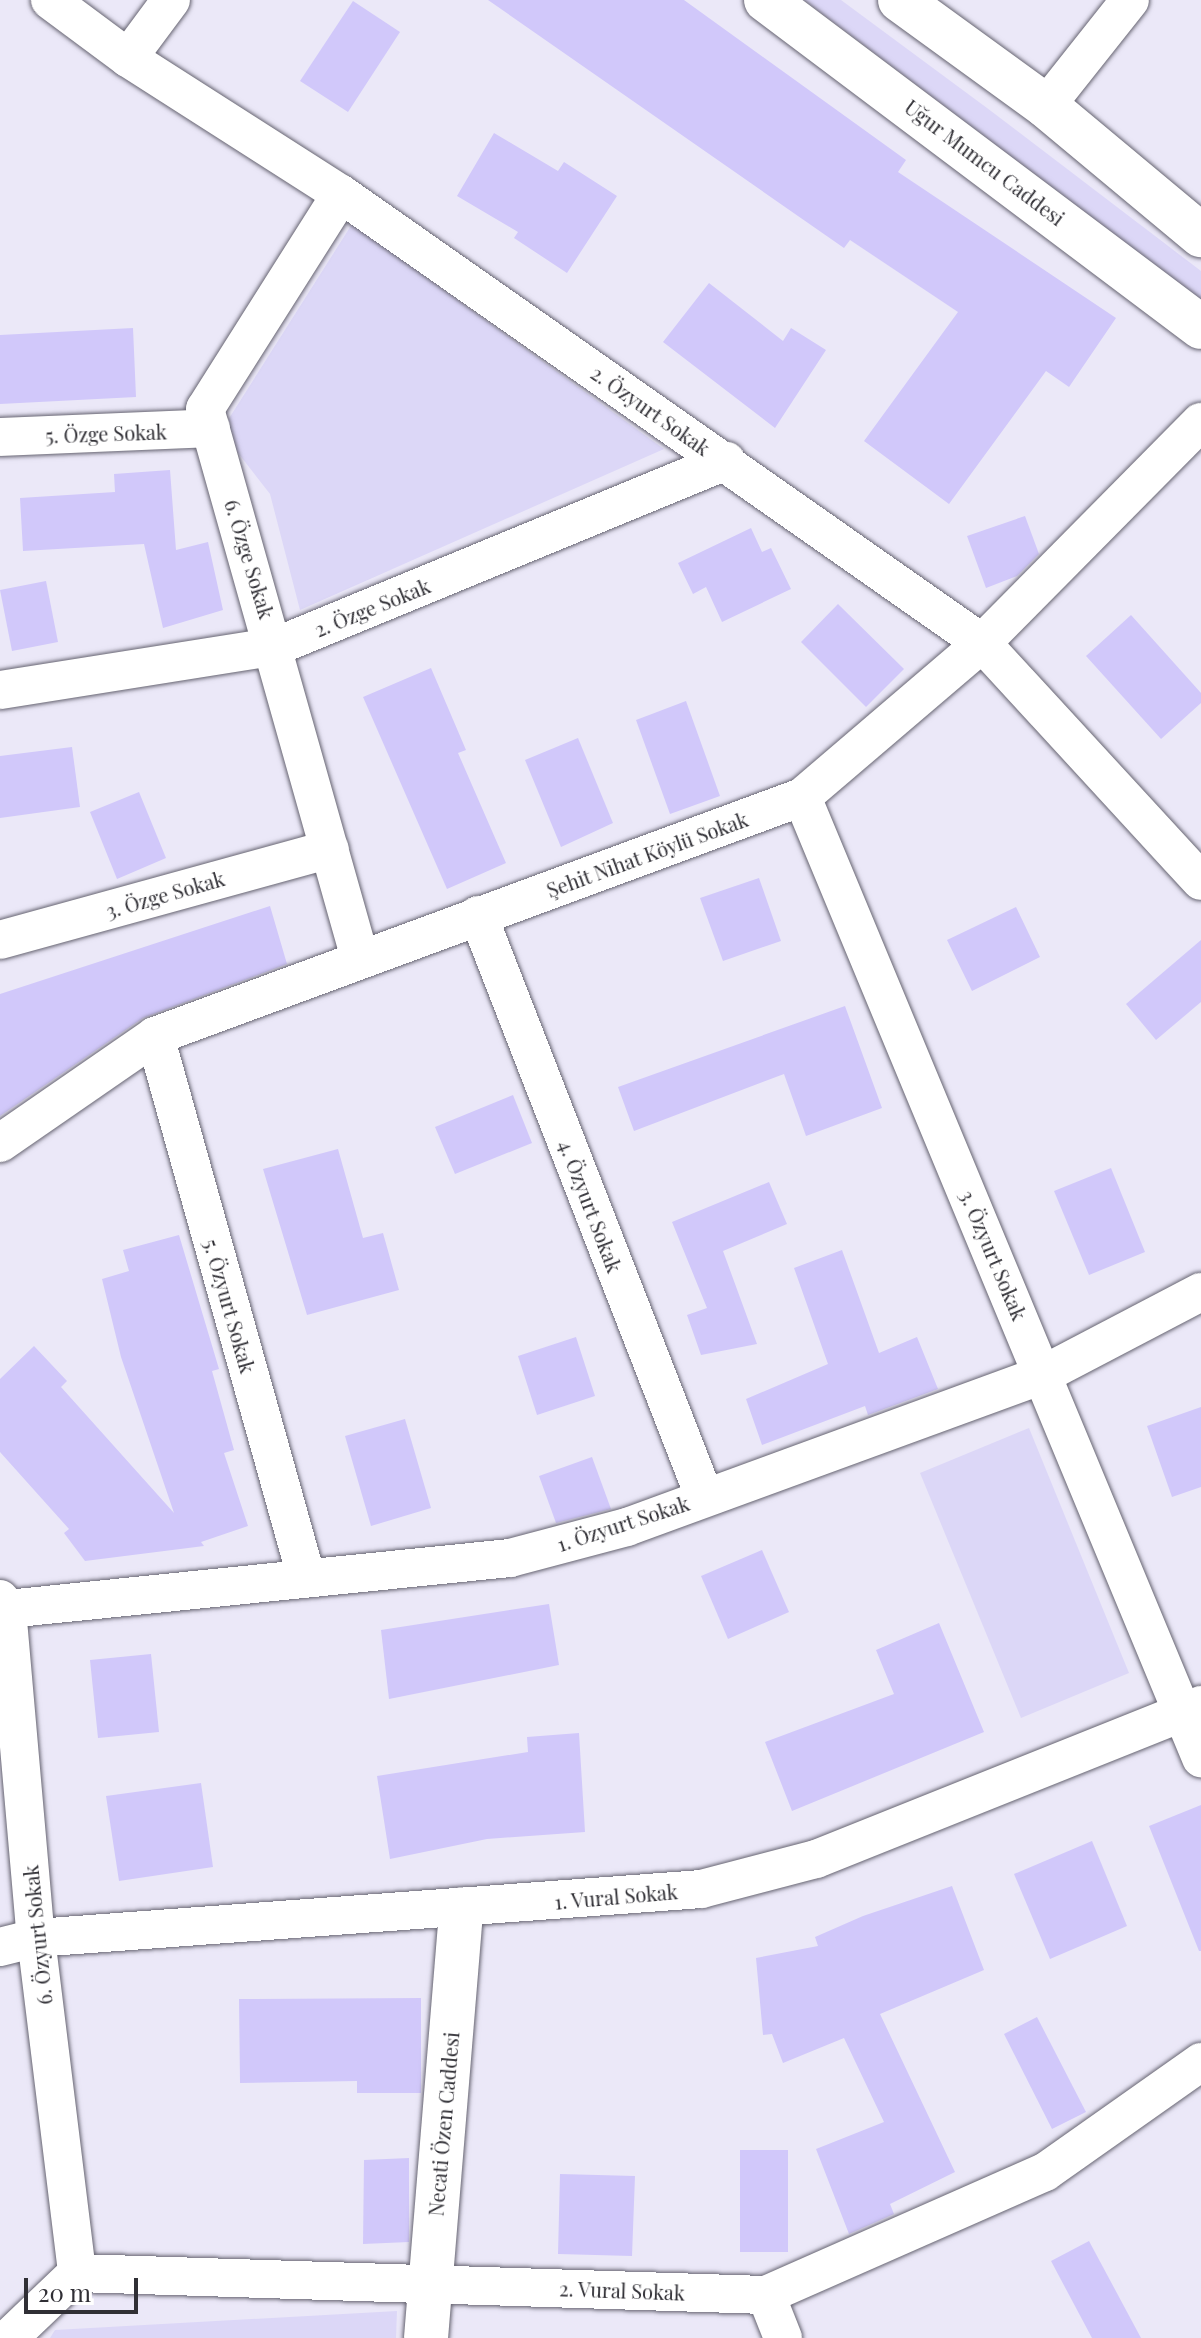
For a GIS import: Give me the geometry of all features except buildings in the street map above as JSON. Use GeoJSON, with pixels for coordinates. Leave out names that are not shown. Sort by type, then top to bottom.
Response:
{"type":"FeatureCollection","features":[{"type":"Feature","properties":{"kind":"street","name":"2. Özyurt Sokak"},"geometry":{"type":"LineString","coordinates":[[50,0],[128,58],[341,194],[982,643],[1201,881]]}},
{"type":"Feature","properties":{"kind":"street"},"geometry":{"type":"LineString","coordinates":[[128,58],[171,0]]}},
{"type":"Feature","properties":{"kind":"street","name":"Uğur Mumcu Caddesi"},"geometry":{"type":"LineString","coordinates":[[766,0],[1201,327]]}},
{"type":"Feature","properties":{"kind":"street"},"geometry":{"type":"LineString","coordinates":[[1046,106],[1130,0]]}},
{"type":"Feature","properties":{"kind":"street"},"geometry":{"type":"LineString","coordinates":[[914,4],[1046,106],[1201,235]]}},
{"type":"Feature","properties":{"kind":"street","name":"6. Özge Sokak"},"geometry":{"type":"LineString","coordinates":[[341,194],[205,409],[277,646],[359,955]]}},
{"type":"Feature","properties":{"kind":"street","name":"Şehit Nihat Köylü Sokak"},"geometry":{"type":"LineString","coordinates":[[0,1143],[155,1036],[359,955],[802,797],[982,643],[1201,422]]}},
{"type":"Feature","properties":{"kind":"street","name":"5. Özge Sokak"},"geometry":{"type":"LineString","coordinates":[[0,437],[211,428]]}},
{"type":"Feature","properties":{"kind":"street","name":"2. Özge Sokak"},"geometry":{"type":"LineString","coordinates":[[0,690],[277,646],[726,461]]}},
{"type":"Feature","properties":{"kind":"street","name":"3. Özyurt Sokak"},"geometry":{"type":"LineString","coordinates":[[802,797],[1044,1374],[1193,1709],[1201,1758]]}},
{"type":"Feature","properties":{"kind":"street","name":"3. Özge Sokak"},"geometry":{"type":"LineString","coordinates":[[0,940],[330,849]]}},
{"type":"Feature","properties":{"kind":"street","name":"4. Özyurt Sokak"},"geometry":{"type":"LineString","coordinates":[[478,915],[704,1496]]}},
{"type":"Feature","properties":{"kind":"street","name":"5. Özyurt Sokak"},"geometry":{"type":"LineString","coordinates":[[155,1036],[306,1576]]}},
{"type":"Feature","properties":{"kind":"street","name":"1. Özyurt Sokak"},"geometry":{"type":"LineString","coordinates":[[4,1604],[510,1558],[627,1527],[704,1496],[1044,1374],[1201,1292]]}},
{"type":"Feature","properties":{"kind":"street","name":"6. Özyurt Sokak"},"geometry":{"type":"LineString","coordinates":[[4,1604],[18,1942],[77,2273]]}},
{"type":"Feature","properties":{"kind":"street","name":"1. Vural Sokak"},"geometry":{"type":"LineString","coordinates":[[18,1942],[701,1889],[816,1859],[1193,1709]]}},
{"type":"Feature","properties":{"kind":"street","name":"Necati Özen Caddesi"},"geometry":{"type":"LineString","coordinates":[[426,2338],[461,1909]]}},
{"type":"Feature","properties":{"kind":"street","name":"2. Vural Sokak"},"geometry":{"type":"LineString","coordinates":[[77,2273],[766,2295],[1045,2172],[1201,2062]]}},
{"type":"Feature","properties":{"kind":"street"},"geometry":{"type":"LineString","coordinates":[[9,2338],[77,2273]]}},
{"type":"Feature","properties":{"kind":"street"},"geometry":{"type":"LineString","coordinates":[[766,2295],[783,2338]]}},
{"type":"Feature","properties":{"kind":"shaded area"},"geometry":{"type":"Polygon","coordinates":[[[804,0],[841,0],[987,108],[1201,271],[1201,300],[804,0]]]}},
{"type":"Feature","properties":{"kind":"shaded area"},"geometry":{"type":"Polygon","coordinates":[[[352,224],[664,449],[300,610],[270,494],[221,431],[352,224]]]}},
{"type":"Feature","properties":{"kind":"shaded area"},"geometry":{"type":"Polygon","coordinates":[[[1029,1428],[1129,1673],[1021,1718],[920,1473],[1029,1428]]]}},
{"type":"Feature","properties":{"kind":"shaded area"},"geometry":{"type":"Polygon","coordinates":[[[397,2311],[396,2338],[50,2338],[55,2330],[397,2311]]]}}]}
